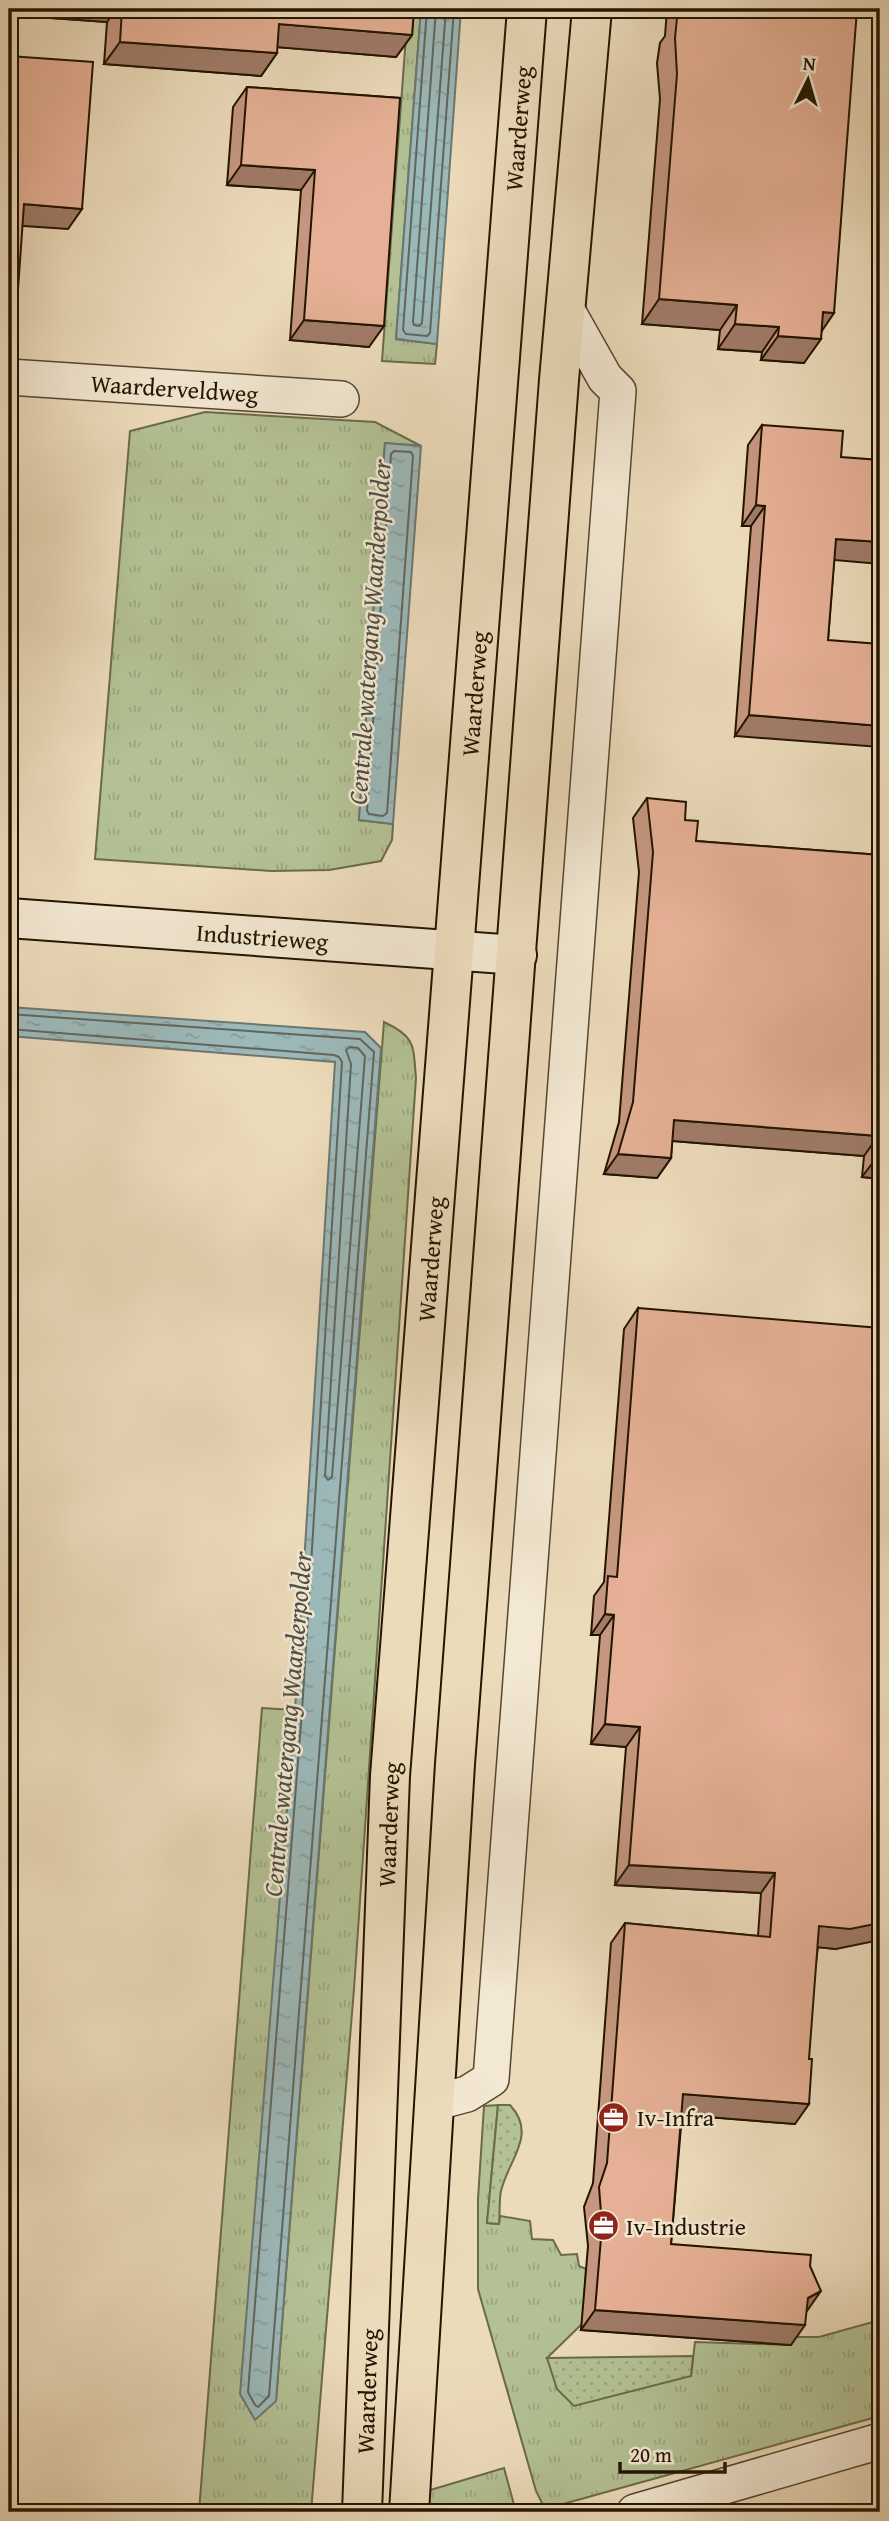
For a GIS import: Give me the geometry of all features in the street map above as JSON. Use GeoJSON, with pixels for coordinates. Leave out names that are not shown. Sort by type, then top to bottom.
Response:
{"type":"FeatureCollection","features":[{"type":"Feature","properties":{"kind":"main road","name":"Waarderweg"},"geometry":{"type":"LineString","coordinates":[[362,2512],[390,1776],[527,9]]}},
{"type":"Feature","properties":{"kind":"main road","name":"Waarderweg"},"geometry":{"type":"LineString","coordinates":[[409,2512],[455,1764],[565,307],[592,9]]}},
{"type":"Feature","properties":{"kind":"street"},"geometry":{"type":"LineString","coordinates":[[433,2103],[467,2094],[491,2079],[618,391],[605,378],[565,307]]}},
{"type":"Feature","properties":{"kind":"street","name":"Waarderveldweg"},"geometry":{"type":"LineString","coordinates":[[9,377],[341,399]]}},
{"type":"Feature","properties":{"kind":"street","name":"Industrieweg"},"geometry":{"type":"LineString","coordinates":[[9,918],[517,955]]}},
{"type":"Feature","properties":{"kind":"street"},"geometry":{"type":"LineString","coordinates":[[635,2512],[880,2441]]}},
{"type":"Feature","properties":{"kind":"green space"},"geometry":{"type":"Polygon","coordinates":[[[408,9],[421,9],[396,339],[437,344],[435,364],[382,361],[408,9]]]}},
{"type":"Feature","properties":{"kind":"green space"},"geometry":{"type":"Polygon","coordinates":[[[205,412],[375,422],[421,446],[385,443],[359,820],[393,824],[392,840],[381,861],[329,870],[271,871],[95,859],[130,431],[205,412]]]}},
{"type":"Feature","properties":{"kind":"green space"},"geometry":{"type":"Polygon","coordinates":[[[384,1022],[402,1032],[411,1043],[416,1078],[354,1989],[311,2512],[199,2512],[262,1708],[295,1710],[276,2401],[384,1022]]]}},
{"type":"Feature","properties":{"kind":"green space"},"geometry":{"type":"Polygon","coordinates":[[[498,2105],[487,2223],[499,2224],[500,2216],[530,2221],[532,2239],[553,2240],[561,2255],[577,2254],[579,2266],[586,2269],[583,2317],[588,2318],[547,2358],[691,2376],[695,2342],[791,2345],[792,2337],[819,2337],[880,2320],[880,2416],[545,2509],[536,2491],[478,2289],[478,2199],[484,2106],[498,2105]]]}},
{"type":"Feature","properties":{"kind":"green space"},"geometry":{"type":"Polygon","coordinates":[[[498,2105],[510,2105],[518,2116],[521,2127],[519,2148],[501,2191],[499,2224],[487,2223],[498,2105]]]}},
{"type":"Feature","properties":{"kind":"green space"},"geometry":{"type":"Polygon","coordinates":[[[693,2356],[691,2376],[574,2406],[557,2389],[547,2358],[693,2356]]]}},
{"type":"Feature","properties":{"kind":"green space"},"geometry":{"type":"Polygon","coordinates":[[[504,2468],[516,2512],[428,2512],[427,2491],[504,2468]]]}},
{"type":"Feature","properties":{"kind":"water"},"geometry":{"type":"Polygon","coordinates":[[[421,9],[461,9],[437,344],[396,339],[421,9]]]}},
{"type":"Feature","properties":{"kind":"water"},"geometry":{"type":"Polygon","coordinates":[[[385,443],[421,446],[393,824],[359,820],[385,443]]]}},
{"type":"Feature","properties":{"kind":"water"},"geometry":{"type":"Polygon","coordinates":[[[9,1007],[365,1032],[381,1048],[276,2401],[255,2420],[240,2394],[295,1710],[335,1062],[9,1036],[9,1007]]]}},
{"type":"Feature","properties":{"kind":"building"},"geometry":{"type":"Polygon","coordinates":[[[122,9],[414,9],[412,35],[279,24],[277,53],[120,42],[122,9]]]}},
{"type":"Feature","properties":{"kind":"building"},"geometry":{"type":"Polygon","coordinates":[[[682,9],[857,9],[834,313],[823,312],[821,339],[778,336],[779,327],[735,324],[737,305],[659,299],[677,74],[675,38],[677,18],[682,9]]]}},
{"type":"Feature","properties":{"kind":"building"},"geometry":{"type":"Polygon","coordinates":[[[9,56],[93,62],[82,209],[24,204],[17,304],[9,303],[9,56]]]}},
{"type":"Feature","properties":{"kind":"building"},"geometry":{"type":"Polygon","coordinates":[[[247,87],[400,98],[384,326],[304,320],[315,170],[241,165],[247,87]]]}},
{"type":"Feature","properties":{"kind":"building"},"geometry":{"type":"Polygon","coordinates":[[[762,425],[843,431],[841,457],[880,460],[880,542],[836,539],[828,640],[880,644],[880,726],[749,715],[765,506],[756,505],[762,425]]]}},
{"type":"Feature","properties":{"kind":"building"},"geometry":{"type":"Polygon","coordinates":[[[647,798],[686,802],[685,820],[698,821],[696,841],[880,855],[880,1157],[877,1157],[878,1136],[674,1120],[671,1158],[618,1154],[633,1102],[653,852],[647,798]]]}},
{"type":"Feature","properties":{"kind":"building"},"geometry":{"type":"Polygon","coordinates":[[[638,1308],[880,1328],[880,1923],[850,1929],[819,1926],[809,2059],[812,2059],[809,2104],[683,2094],[671,2244],[811,2255],[810,2266],[821,2291],[808,2298],[805,2325],[595,2310],[602,2226],[599,2187],[607,2163],[625,1923],[770,1937],[775,1873],[629,1865],[640,1727],[605,1724],[614,1615],[605,1614],[608,1576],[617,1577],[638,1308]]]}},
{"type":"Feature","properties":{"kind":"place","name":"Iv-Infra"},"geometry":{"type":"Point","coordinates":[614,2117]}},
{"type":"Feature","properties":{"kind":"place","name":"Iv-Industrie"},"geometry":{"type":"Point","coordinates":[603,2226]}},
{"type":"Feature","properties":{"kind":"water label","name":"Centrale watergang Waarderpolder"},"geometry":{"type":"Point","coordinates":[369,632]}},
{"type":"Feature","properties":{"kind":"water label","name":"Centrale watergang Waarderpolder"},"geometry":{"type":"Point","coordinates":[287,1724]}}]}
